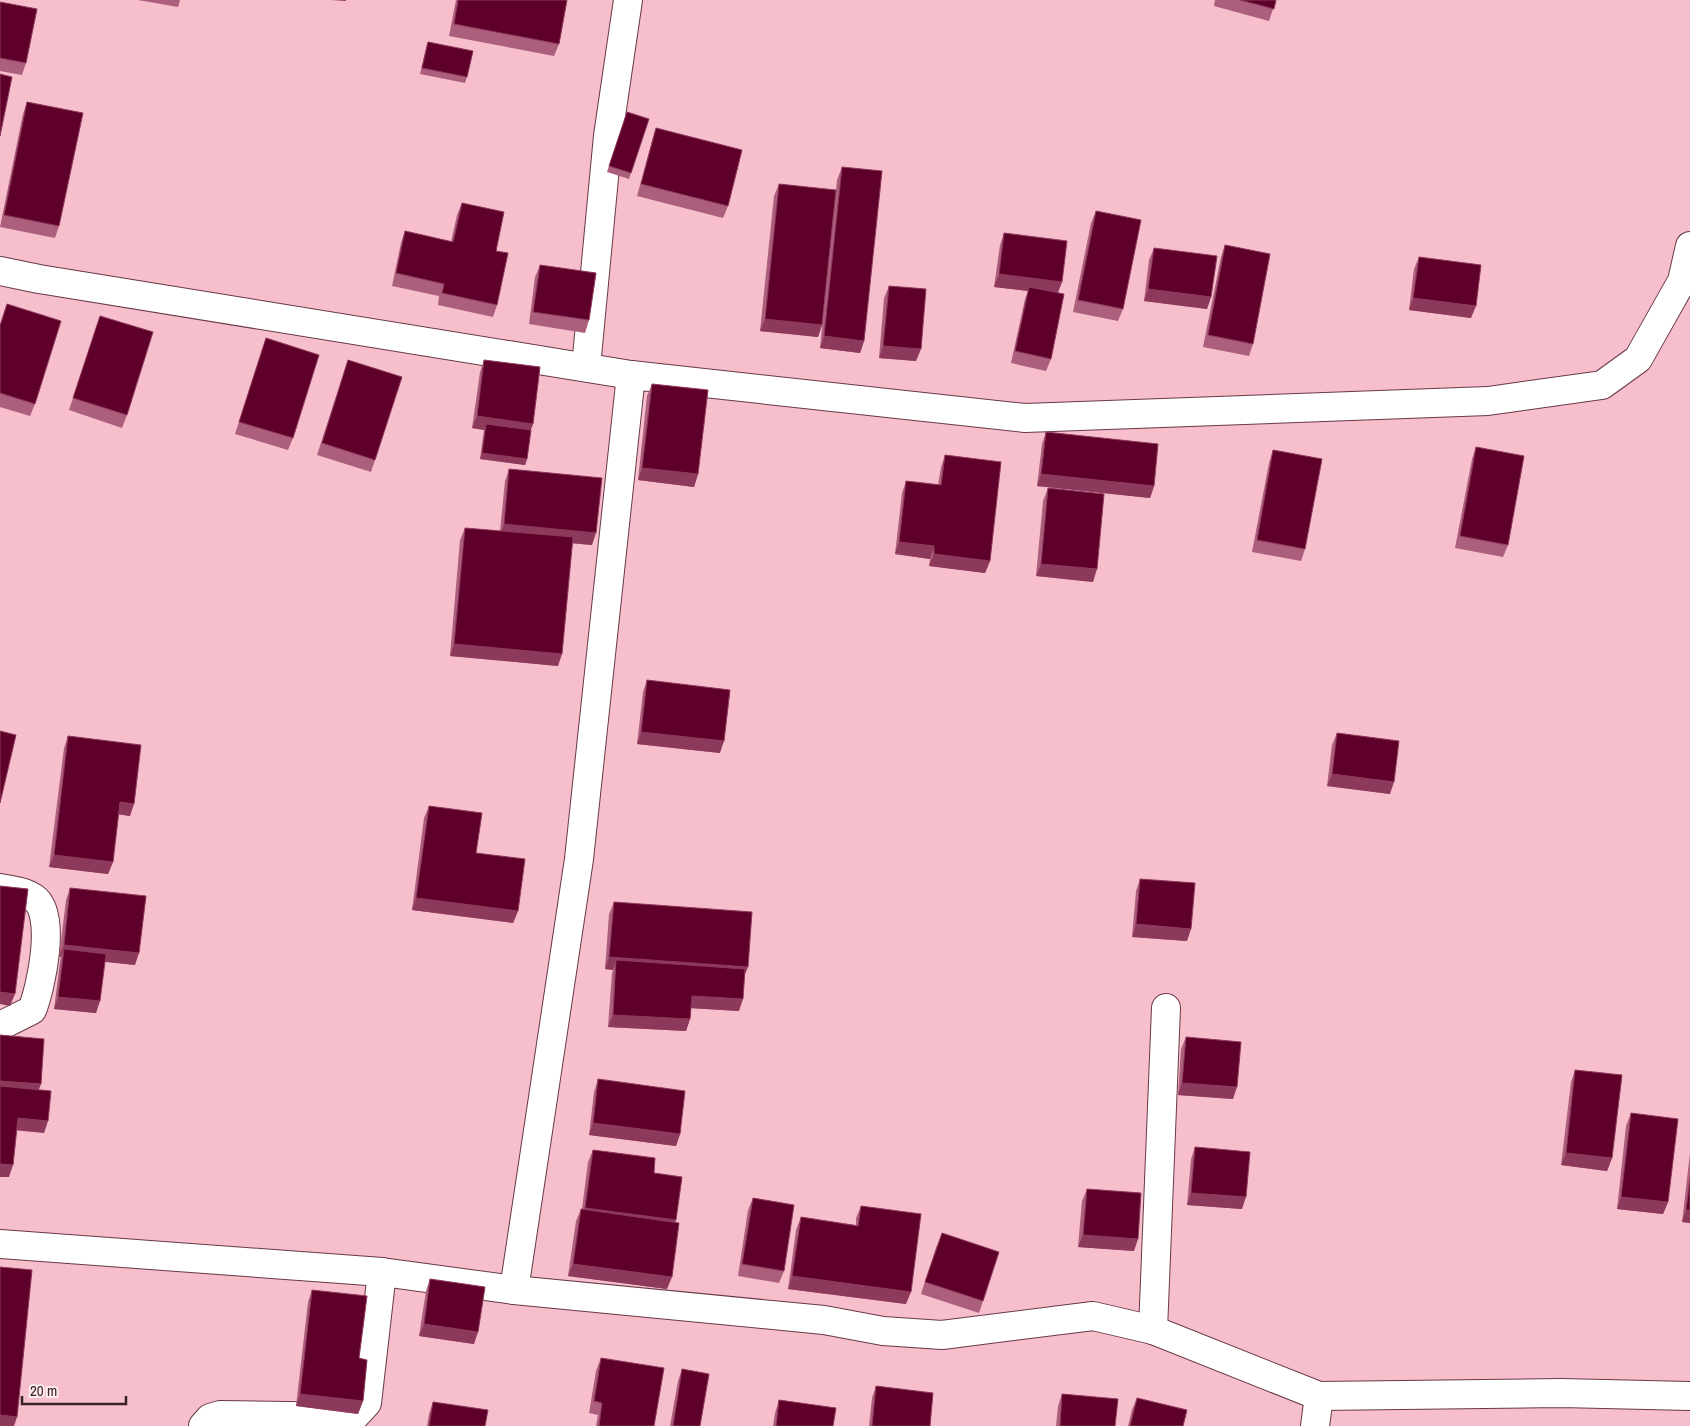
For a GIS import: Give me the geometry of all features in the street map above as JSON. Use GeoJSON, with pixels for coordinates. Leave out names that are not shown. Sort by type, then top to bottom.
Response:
{"type":"FeatureCollection","features":[{"type":"Feature","properties":{"kind":"street"},"geometry":{"type":"LineString","coordinates":[[586,367],[608,136],[628,0]]}},
{"type":"Feature","properties":{"kind":"street"},"geometry":{"type":"LineString","coordinates":[[0,271],[364,333],[631,375],[1025,418],[1488,401],[1602,385],[1638,359],[1682,282],[1690,246]]}},
{"type":"Feature","properties":{"kind":"street"},"geometry":{"type":"LineString","coordinates":[[514,1290],[579,859],[631,375]]}},
{"type":"Feature","properties":{"kind":"street"},"geometry":{"type":"LineString","coordinates":[[0,888],[17,890],[35,898],[43,912],[46,948],[38,994],[32,1010],[0,1026]]}},
{"type":"Feature","properties":{"kind":"street"},"geometry":{"type":"LineString","coordinates":[[1154,1330],[1166,1008]]}},
{"type":"Feature","properties":{"kind":"street"},"geometry":{"type":"LineString","coordinates":[[0,1244],[382,1272],[514,1290],[824,1320],[893,1332],[942,1335],[1093,1316],[1154,1330],[1319,1396],[1561,1393],[1690,1396]]}},
{"type":"Feature","properties":{"kind":"street"},"geometry":{"type":"LineString","coordinates":[[203,1426],[210,1418],[220,1415],[354,1417],[361,1412],[366,1403],[382,1272]]}},
{"type":"Feature","properties":{"kind":"street"},"geometry":{"type":"LineString","coordinates":[[1315,1426],[1319,1396]]}},
{"type":"Feature","properties":{"kind":"building"},"geometry":{"type":"Polygon","coordinates":[[[458,0],[567,0],[559,44],[454,24],[458,0]]]}},
{"type":"Feature","properties":{"kind":"building"},"geometry":{"type":"Polygon","coordinates":[[[1240,0],[1276,0],[1274,9],[1240,0]]]}},
{"type":"Feature","properties":{"kind":"building"},"geometry":{"type":"Polygon","coordinates":[[[0,2],[37,9],[26,63],[0,58],[0,2]]]}},
{"type":"Feature","properties":{"kind":"building"},"geometry":{"type":"Polygon","coordinates":[[[428,42],[473,51],[467,77],[422,68],[428,42]]]}},
{"type":"Feature","properties":{"kind":"building"},"geometry":{"type":"Polygon","coordinates":[[[0,74],[12,77],[0,136],[0,74]]]}},
{"type":"Feature","properties":{"kind":"building"},"geometry":{"type":"Polygon","coordinates":[[[27,102],[83,113],[59,226],[4,215],[27,102]]]}},
{"type":"Feature","properties":{"kind":"building"},"geometry":{"type":"Polygon","coordinates":[[[627,112],[649,119],[631,173],[609,166],[627,112]]]}},
{"type":"Feature","properties":{"kind":"building"},"geometry":{"type":"Polygon","coordinates":[[[656,128],[742,150],[728,206],[641,184],[656,128]]]}},
{"type":"Feature","properties":{"kind":"building"},"geometry":{"type":"Polygon","coordinates":[[[842,167],[882,171],[864,341],[824,336],[842,167]]]}},
{"type":"Feature","properties":{"kind":"building"},"geometry":{"type":"Polygon","coordinates":[[[779,184],[836,190],[822,325],[765,319],[779,184]]]}},
{"type":"Feature","properties":{"kind":"building"},"geometry":{"type":"Polygon","coordinates":[[[462,203],[504,212],[496,251],[508,253],[497,305],[442,293],[444,284],[396,273],[405,231],[453,242],[462,203]]]}},
{"type":"Feature","properties":{"kind":"building"},"geometry":{"type":"Polygon","coordinates":[[[1096,211],[1141,220],[1123,309],[1078,300],[1096,211]]]}},
{"type":"Feature","properties":{"kind":"building"},"geometry":{"type":"Polygon","coordinates":[[[1004,233],[1067,241],[1062,282],[999,274],[1004,233]]]}},
{"type":"Feature","properties":{"kind":"building"},"geometry":{"type":"Polygon","coordinates":[[[1225,245],[1270,254],[1253,344],[1208,335],[1225,245]]]}},
{"type":"Feature","properties":{"kind":"building"},"geometry":{"type":"Polygon","coordinates":[[[1154,248],[1217,256],[1211,297],[1148,289],[1154,248]]]}},
{"type":"Feature","properties":{"kind":"building"},"geometry":{"type":"Polygon","coordinates":[[[1419,257],[1481,265],[1476,306],[1413,298],[1419,257]]]}},
{"type":"Feature","properties":{"kind":"building"},"geometry":{"type":"Polygon","coordinates":[[[540,265],[596,273],[589,320],[533,312],[540,265]]]}},
{"type":"Feature","properties":{"kind":"building"},"geometry":{"type":"Polygon","coordinates":[[[889,286],[926,289],[921,349],[883,346],[889,286]]]}},
{"type":"Feature","properties":{"kind":"building"},"geometry":{"type":"Polygon","coordinates":[[[1029,287],[1064,294],[1051,359],[1015,351],[1029,287]]]}},
{"type":"Feature","properties":{"kind":"building"},"geometry":{"type":"Polygon","coordinates":[[[7,304],[61,321],[35,404],[0,393],[0,326],[7,304]]]}},
{"type":"Feature","properties":{"kind":"building"},"geometry":{"type":"Polygon","coordinates":[[[100,316],[153,332],[127,415],[73,398],[100,316]]]}},
{"type":"Feature","properties":{"kind":"building"},"geometry":{"type":"Polygon","coordinates":[[[266,338],[319,355],[293,438],[239,422],[266,338]]]}},
{"type":"Feature","properties":{"kind":"building"},"geometry":{"type":"Polygon","coordinates":[[[348,360],[402,377],[375,460],[322,443],[348,360]]]}},
{"type":"Feature","properties":{"kind":"building"},"geometry":{"type":"Polygon","coordinates":[[[484,360],[540,367],[533,424],[477,416],[484,360]]]}},
{"type":"Feature","properties":{"kind":"building"},"geometry":{"type":"Polygon","coordinates":[[[652,384],[708,390],[698,474],[642,468],[652,384]]]}},
{"type":"Feature","properties":{"kind":"building"},"geometry":{"type":"Polygon","coordinates":[[[486,424],[531,430],[527,459],[482,453],[486,424]]]}},
{"type":"Feature","properties":{"kind":"building"},"geometry":{"type":"Polygon","coordinates":[[[1046,432],[1158,444],[1154,486],[1041,474],[1046,432]]]}},
{"type":"Feature","properties":{"kind":"building"},"geometry":{"type":"Polygon","coordinates":[[[1476,447],[1524,456],[1508,545],[1460,536],[1476,447]]]}},
{"type":"Feature","properties":{"kind":"building"},"geometry":{"type":"Polygon","coordinates":[[[1273,450],[1322,459],[1305,549],[1257,540],[1273,450]]]}},
{"type":"Feature","properties":{"kind":"building"},"geometry":{"type":"Polygon","coordinates":[[[945,455],[1001,462],[990,561],[934,554],[934,546],[899,542],[906,481],[941,485],[945,455]]]}},
{"type":"Feature","properties":{"kind":"building"},"geometry":{"type":"Polygon","coordinates":[[[509,469],[602,478],[596,533],[504,524],[509,469]]]}},
{"type":"Feature","properties":{"kind":"building"},"geometry":{"type":"Polygon","coordinates":[[[1048,488],[1104,494],[1097,569],[1041,564],[1048,488]]]}},
{"type":"Feature","properties":{"kind":"building"},"geometry":{"type":"Polygon","coordinates":[[[465,528],[573,537],[562,654],[454,644],[465,528]]]}},
{"type":"Feature","properties":{"kind":"building"},"geometry":{"type":"Polygon","coordinates":[[[647,680],[730,690],[724,741],[641,732],[647,680]]]}},
{"type":"Feature","properties":{"kind":"building"},"geometry":{"type":"Polygon","coordinates":[[[0,731],[16,735],[0,803],[0,731]]]}},
{"type":"Feature","properties":{"kind":"building"},"geometry":{"type":"Polygon","coordinates":[[[1337,733],[1399,741],[1394,782],[1332,774],[1337,733]]]}},
{"type":"Feature","properties":{"kind":"building"},"geometry":{"type":"Polygon","coordinates":[[[68,736],[141,745],[134,804],[120,802],[113,862],[54,855],[68,736]]]}},
{"type":"Feature","properties":{"kind":"building"},"geometry":{"type":"Polygon","coordinates":[[[429,806],[482,813],[476,853],[525,859],[518,911],[416,898],[429,806]]]}},
{"type":"Feature","properties":{"kind":"building"},"geometry":{"type":"Polygon","coordinates":[[[1140,879],[1195,883],[1191,929],[1136,924],[1140,879]]]}},
{"type":"Feature","properties":{"kind":"building"},"geometry":{"type":"Polygon","coordinates":[[[0,886],[28,889],[15,994],[0,992],[0,886]]]}},
{"type":"Feature","properties":{"kind":"building"},"geometry":{"type":"Polygon","coordinates":[[[70,888],[146,896],[139,953],[64,945],[70,888]]]}},
{"type":"Feature","properties":{"kind":"building"},"geometry":{"type":"Polygon","coordinates":[[[614,902],[752,912],[748,967],[609,957],[614,902]]]}},
{"type":"Feature","properties":{"kind":"building"},"geometry":{"type":"Polygon","coordinates":[[[64,949],[106,954],[100,1001],[58,997],[64,949]]]}},
{"type":"Feature","properties":{"kind":"building"},"geometry":{"type":"Polygon","coordinates":[[[616,960],[745,969],[743,999],[692,996],[690,1019],[613,1015],[616,960]]]}},
{"type":"Feature","properties":{"kind":"building"},"geometry":{"type":"Polygon","coordinates":[[[0,1035],[44,1039],[41,1084],[0,1081],[0,1035]]]}},
{"type":"Feature","properties":{"kind":"building"},"geometry":{"type":"Polygon","coordinates":[[[1186,1037],[1241,1042],[1237,1087],[1182,1083],[1186,1037]]]}},
{"type":"Feature","properties":{"kind":"building"},"geometry":{"type":"Polygon","coordinates":[[[1575,1070],[1622,1075],[1612,1158],[1566,1153],[1575,1070]]]}},
{"type":"Feature","properties":{"kind":"building"},"geometry":{"type":"Polygon","coordinates":[[[598,1079],[685,1091],[680,1134],[593,1123],[598,1079]]]}},
{"type":"Feature","properties":{"kind":"building"},"geometry":{"type":"Polygon","coordinates":[[[0,1086],[51,1091],[48,1121],[18,1118],[13,1165],[0,1164],[0,1086]]]}},
{"type":"Feature","properties":{"kind":"building"},"geometry":{"type":"Polygon","coordinates":[[[1631,1113],[1678,1119],[1668,1202],[1621,1197],[1631,1113]]]}},
{"type":"Feature","properties":{"kind":"building"},"geometry":{"type":"Polygon","coordinates":[[[1195,1147],[1250,1152],[1246,1197],[1191,1193],[1195,1147]]]}},
{"type":"Feature","properties":{"kind":"building"},"geometry":{"type":"Polygon","coordinates":[[[593,1150],[655,1158],[654,1173],[682,1177],[676,1220],[585,1208],[593,1150]]]}},
{"type":"Feature","properties":{"kind":"building"},"geometry":{"type":"Polygon","coordinates":[[[1690,1178],[1690,1210],[1686,1210],[1690,1178]]]}},
{"type":"Feature","properties":{"kind":"building"},"geometry":{"type":"Polygon","coordinates":[[[1087,1189],[1141,1193],[1138,1239],[1083,1235],[1087,1189]]]}},
{"type":"Feature","properties":{"kind":"building"},"geometry":{"type":"Polygon","coordinates":[[[753,1198],[794,1205],[784,1271],[742,1264],[753,1198]]]}},
{"type":"Feature","properties":{"kind":"building"},"geometry":{"type":"Polygon","coordinates":[[[861,1206],[921,1214],[911,1292],[792,1276],[801,1217],[858,1226],[861,1206]]]}},
{"type":"Feature","properties":{"kind":"building"},"geometry":{"type":"Polygon","coordinates":[[[581,1209],[679,1223],[672,1277],[573,1264],[581,1209]]]}},
{"type":"Feature","properties":{"kind":"building"},"geometry":{"type":"Polygon","coordinates":[[[942,1233],[999,1252],[983,1301],[925,1282],[942,1233]]]}},
{"type":"Feature","properties":{"kind":"building"},"geometry":{"type":"Polygon","coordinates":[[[0,1267],[32,1270],[17,1417],[0,1415],[0,1267]]]}},
{"type":"Feature","properties":{"kind":"building"},"geometry":{"type":"Polygon","coordinates":[[[430,1279],[485,1287],[478,1332],[424,1324],[430,1279]]]}},
{"type":"Feature","properties":{"kind":"building"},"geometry":{"type":"Polygon","coordinates":[[[312,1290],[367,1296],[359,1358],[367,1360],[363,1401],[300,1394],[312,1290]]]}},
{"type":"Feature","properties":{"kind":"building"},"geometry":{"type":"Polygon","coordinates":[[[601,1358],[664,1368],[654,1426],[599,1426],[602,1403],[594,1401],[601,1358]]]}},
{"type":"Feature","properties":{"kind":"building"},"geometry":{"type":"Polygon","coordinates":[[[682,1369],[709,1374],[700,1426],[673,1426],[682,1369]]]}},
{"type":"Feature","properties":{"kind":"building"},"geometry":{"type":"Polygon","coordinates":[[[876,1386],[933,1393],[930,1426],[872,1426],[876,1386]]]}},
{"type":"Feature","properties":{"kind":"building"},"geometry":{"type":"Polygon","coordinates":[[[1062,1394],[1118,1399],[1115,1426],[1060,1426],[1062,1394]]]}},
{"type":"Feature","properties":{"kind":"building"},"geometry":{"type":"Polygon","coordinates":[[[1137,1398],[1187,1410],[1183,1426],[1130,1426],[1137,1398]]]}},
{"type":"Feature","properties":{"kind":"building"},"geometry":{"type":"Polygon","coordinates":[[[779,1400],[836,1408],[833,1426],[776,1426],[779,1400]]]}},
{"type":"Feature","properties":{"kind":"building"},"geometry":{"type":"Polygon","coordinates":[[[433,1402],[488,1410],[485,1426],[429,1426],[433,1402]]]}}]}
